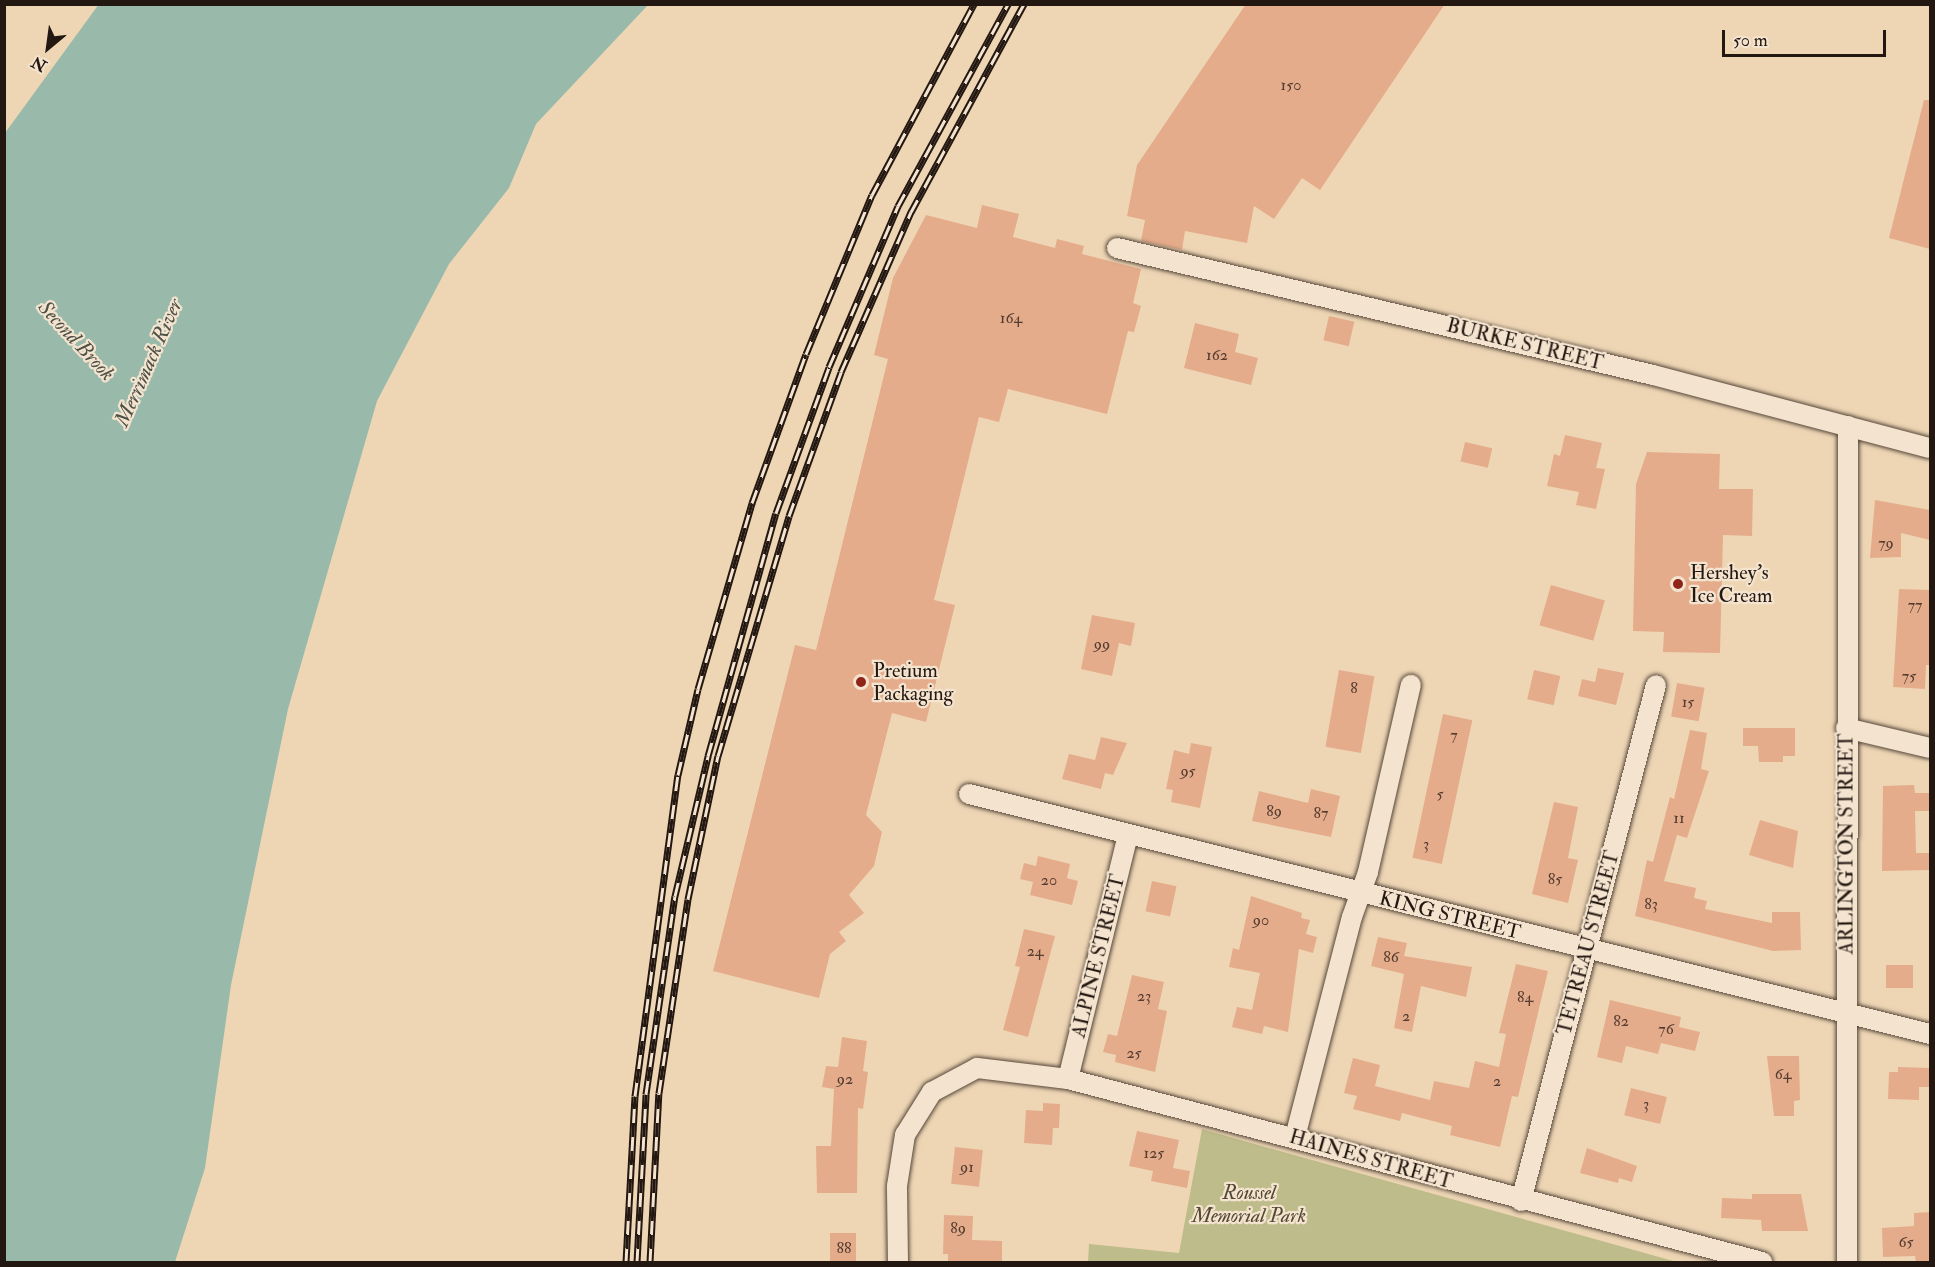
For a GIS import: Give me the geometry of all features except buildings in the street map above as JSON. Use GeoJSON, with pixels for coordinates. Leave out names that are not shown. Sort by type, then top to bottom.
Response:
{"type":"FeatureCollection","features":[{"type":"Feature","properties":{"kind":"street","name":"BURKE STREET"},"geometry":{"type":"LineString","coordinates":[[1117,248],[1451,326],[1930,448]]}},
{"type":"Feature","properties":{"kind":"street","name":"ARLINGTON STREET"},"geometry":{"type":"LineString","coordinates":[[1847,1263],[1848,426]]}},
{"type":"Feature","properties":{"kind":"street"},"geometry":{"type":"LineString","coordinates":[[1295,1137],[1361,893],[1411,685]]}},
{"type":"Feature","properties":{"kind":"street","name":"TETREAU STREET"},"geometry":{"type":"LineString","coordinates":[[1521,1200],[1585,948],[1594,929],[1656,685]]}},
{"type":"Feature","properties":{"kind":"street"},"geometry":{"type":"LineString","coordinates":[[1846,728],[1930,748]]}},
{"type":"Feature","properties":{"kind":"street","name":"KING STREET"},"geometry":{"type":"LineString","coordinates":[[969,794],[1930,1034]]}},
{"type":"Feature","properties":{"kind":"street","name":"ALPINE STREET"},"geometry":{"type":"LineString","coordinates":[[1068,1079],[1128,834]]}},
{"type":"Feature","properties":{"kind":"street","name":"HAINES STREET"},"geometry":{"type":"LineString","coordinates":[[898,1263],[897,1186],[905,1135],[932,1092],[977,1068],[1068,1079],[1295,1137],[1521,1200],[1762,1263]]}},
{"type":"Feature","properties":{"kind":"green space","name":"Roussel Memorial Park"},"geometry":{"type":"Polygon","coordinates":[[[1202,1129],[1677,1262],[1088,1262],[1089,1244],[1179,1253],[1202,1129]]]}},
{"type":"Feature","properties":{"kind":"water"},"geometry":{"type":"Polygon","coordinates":[[[99,4],[648,5],[536,124],[509,188],[449,264],[377,401],[288,709],[231,985],[205,1168],[175,1262],[5,1262],[5,133],[99,4]]]}},
{"type":"Feature","properties":{"kind":"railway"},"geometry":{"type":"LineString","coordinates":[[626,1262],[635,1096],[678,775],[698,689],[752,503],[806,354],[872,195],[974,4]]}},
{"type":"Feature","properties":{"kind":"railway"},"geometry":{"type":"LineString","coordinates":[[637,1262],[646,1094],[675,896],[708,756],[776,513],[829,367],[898,206],[1008,4]]}},
{"type":"Feature","properties":{"kind":"railway"},"geometry":{"type":"LineString","coordinates":[[650,1262],[659,1093],[688,899],[718,756],[789,516],[841,372],[911,212],[1024,4]]}},
{"type":"Feature","properties":{"kind":"place","name":"Hershey's Ice Cream"},"geometry":{"type":"Point","coordinates":[1678,584]}},
{"type":"Feature","properties":{"kind":"place","name":"Pretium Packaging"},"geometry":{"type":"Point","coordinates":[861,682]}},
{"type":"Feature","properties":{"kind":"water label","name":"Second Brook"},"geometry":{"type":"Point","coordinates":[76,341]}},
{"type":"Feature","properties":{"kind":"water label","name":"Merrimack River"},"geometry":{"type":"Point","coordinates":[149,363]}}]}
